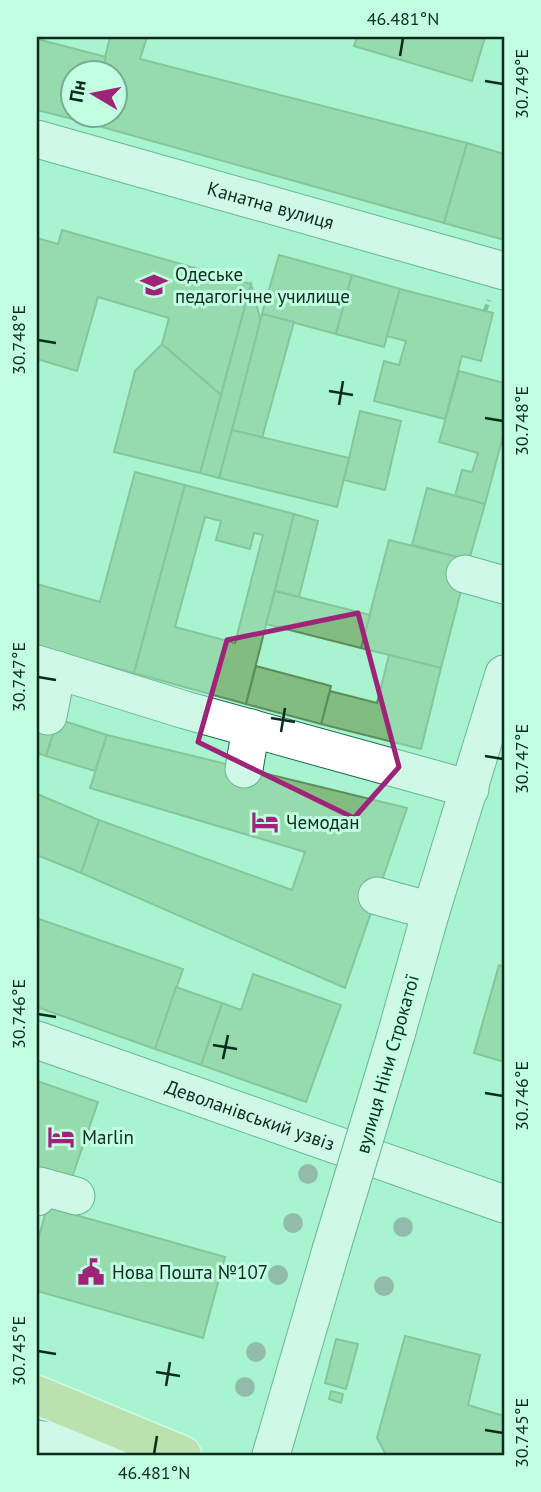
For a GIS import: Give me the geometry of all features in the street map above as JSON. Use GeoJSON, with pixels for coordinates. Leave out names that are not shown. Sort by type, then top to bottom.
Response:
{"type":"FeatureCollection","features":[{"type":"Feature","properties":{"kind":"main road"},"geometry":{"type":"LineString","coordinates":[[37,1395],[182,1455]]}},
{"type":"Feature","properties":{"kind":"street","name":"Канатна вулиця"},"geometry":{"type":"LineString","coordinates":[[37,139],[504,271]]}},
{"type":"Feature","properties":{"kind":"street"},"geometry":{"type":"LineString","coordinates":[[466,574],[504,585]]}},
{"type":"Feature","properties":{"kind":"street"},"geometry":{"type":"LineString","coordinates":[[48,716],[47,667],[251,729],[470,789]]}},
{"type":"Feature","properties":{"kind":"street","name":"вулиця Ніни Строкатої"},"geometry":{"type":"LineString","coordinates":[[271,1455],[397,1035],[431,911],[504,674]]}},
{"type":"Feature","properties":{"kind":"street"},"geometry":{"type":"LineString","coordinates":[[244,769],[251,729]]}},
{"type":"Feature","properties":{"kind":"street"},"geometry":{"type":"LineString","coordinates":[[377,895],[431,911]]}},
{"type":"Feature","properties":{"kind":"street","name":"Деволанівський узвіз"},"geometry":{"type":"LineString","coordinates":[[37,1040],[504,1203]]}},
{"type":"Feature","properties":{"kind":"street"},"geometry":{"type":"LineString","coordinates":[[37,1197],[40,1186],[76,1196]]}},
{"type":"Feature","properties":{"kind":"street"},"geometry":{"type":"LineString","coordinates":[[37,1439],[139,1455]]}},
{"type":"Feature","properties":{"kind":"highlighted area"},"geometry":{"type":"Polygon","coordinates":[[[358,613],[399,767],[354,818],[198,742],[227,640],[358,613]]]}},
{"type":"Feature","properties":{"kind":"building"},"geometry":{"type":"Polygon","coordinates":[[[110,37],[147,37],[140,59],[467,143],[444,223],[113,130],[130,130],[130,60],[104,60],[110,37]]]}},
{"type":"Feature","properties":{"kind":"building"},"geometry":{"type":"Polygon","coordinates":[[[357,37],[485,37],[472,81],[354,46],[357,37]]]}},
{"type":"Feature","properties":{"kind":"building"},"geometry":{"type":"Polygon","coordinates":[[[37,39],[106,57],[105,60],[60,60],[60,116],[37,110],[37,39]]]}},
{"type":"Feature","properties":{"kind":"building"},"geometry":{"type":"Polygon","coordinates":[[[467,143],[504,154],[504,240],[444,223],[467,143]]]}},
{"type":"Feature","properties":{"kind":"building","name":"Одеське педагогічне училище"},"geometry":{"type":"Polygon","coordinates":[[[62,230],[251,284],[221,395],[162,344],[169,318],[98,297],[77,371],[37,359],[37,238],[58,244],[62,230]]]}},
{"type":"Feature","properties":{"kind":"building"},"geometry":{"type":"Polygon","coordinates":[[[279,255],[352,275],[336,334],[262,314],[279,255]]]}},
{"type":"Feature","properties":{"kind":"building"},"geometry":{"type":"Polygon","coordinates":[[[352,275],[400,289],[384,347],[336,334],[352,275]]]}},
{"type":"Feature","properties":{"kind":"building"},"geometry":{"type":"Polygon","coordinates":[[[251,284],[261,322],[219,478],[200,473],[251,284]]]}},
{"type":"Feature","properties":{"kind":"building"},"geometry":{"type":"Polygon","coordinates":[[[400,289],[493,313],[481,361],[462,356],[445,419],[374,401],[384,361],[399,365],[406,341],[387,336],[400,289]]]}},
{"type":"Feature","properties":{"kind":"building"},"geometry":{"type":"Polygon","coordinates":[[[262,314],[294,322],[262,438],[232,430],[262,314]]]}},
{"type":"Feature","properties":{"kind":"building"},"geometry":{"type":"Polygon","coordinates":[[[162,344],[221,395],[200,473],[114,452],[135,371],[162,344]]]}},
{"type":"Feature","properties":{"kind":"building"},"geometry":{"type":"Polygon","coordinates":[[[459,371],[504,383],[504,432],[485,504],[455,496],[462,470],[472,472],[478,453],[439,442],[459,371]]]}},
{"type":"Feature","properties":{"kind":"building"},"geometry":{"type":"Polygon","coordinates":[[[360,411],[401,421],[385,490],[344,480],[360,411]]]}},
{"type":"Feature","properties":{"kind":"building"},"geometry":{"type":"Polygon","coordinates":[[[232,430],[349,458],[337,507],[219,478],[232,430]]]}},
{"type":"Feature","properties":{"kind":"building"},"geometry":{"type":"Polygon","coordinates":[[[135,472],[185,485],[134,673],[37,647],[37,584],[100,602],[135,472]]]}},
{"type":"Feature","properties":{"kind":"building"},"geometry":{"type":"Polygon","coordinates":[[[185,485],[294,514],[246,704],[134,673],[185,485]],[[205,517],[175,627],[235,643],[263,535],[254,533],[250,549],[216,540],[221,521],[205,517]]]}},
{"type":"Feature","properties":{"kind":"building"},"geometry":{"type":"Polygon","coordinates":[[[427,488],[485,504],[469,560],[412,545],[427,488]]]}},
{"type":"Feature","properties":{"kind":"building"},"geometry":{"type":"Polygon","coordinates":[[[294,514],[318,521],[299,597],[275,591],[294,514]]]}},
{"type":"Feature","properties":{"kind":"building"},"geometry":{"type":"Polygon","coordinates":[[[389,540],[469,560],[441,668],[361,648],[389,540]]]}},
{"type":"Feature","properties":{"kind":"building"},"geometry":{"type":"Polygon","coordinates":[[[275,591],[370,615],[361,648],[266,624],[275,591]]]}},
{"type":"Feature","properties":{"kind":"building"},"geometry":{"type":"Polygon","coordinates":[[[389,655],[441,668],[421,749],[321,724],[330,691],[377,703],[389,655]]]}},
{"type":"Feature","properties":{"kind":"building"},"geometry":{"type":"Polygon","coordinates":[[[256,666],[331,686],[321,724],[246,704],[256,666]]]}},
{"type":"Feature","properties":{"kind":"building"},"geometry":{"type":"Polygon","coordinates":[[[37,713],[58,719],[46,756],[37,753],[37,713]]]}},
{"type":"Feature","properties":{"kind":"building"},"geometry":{"type":"Polygon","coordinates":[[[58,719],[107,735],[95,771],[46,756],[58,719]]]}},
{"type":"Feature","properties":{"kind":"building"},"geometry":{"type":"Polygon","coordinates":[[[107,735],[407,808],[345,988],[81,873],[99,820],[292,890],[305,852],[90,788],[107,735]]]}},
{"type":"Feature","properties":{"kind":"building"},"geometry":{"type":"Polygon","coordinates":[[[37,794],[99,820],[81,873],[37,855],[37,794]]]}},
{"type":"Feature","properties":{"kind":"building"},"geometry":{"type":"Polygon","coordinates":[[[39,919],[183,969],[155,1049],[37,1007],[39,919]]]}},
{"type":"Feature","properties":{"kind":"building"},"geometry":{"type":"Polygon","coordinates":[[[499,965],[504,967],[504,1062],[474,1053],[499,965]]]}},
{"type":"Feature","properties":{"kind":"building"},"geometry":{"type":"Polygon","coordinates":[[[253,974],[341,1005],[306,1102],[201,1065],[222,1003],[241,1010],[253,974]]]}},
{"type":"Feature","properties":{"kind":"building"},"geometry":{"type":"Polygon","coordinates":[[[176,987],[222,1003],[201,1065],[155,1049],[176,987]]]}},
{"type":"Feature","properties":{"kind":"building","name":"Marlin"},"geometry":{"type":"Polygon","coordinates":[[[37,1081],[98,1102],[70,1183],[37,1171],[37,1081]]]}},
{"type":"Feature","properties":{"kind":"building"},"geometry":{"type":"Polygon","coordinates":[[[47,1207],[225,1257],[203,1338],[37,1291],[37,1244],[47,1207]]]}},
{"type":"Feature","properties":{"kind":"building"},"geometry":{"type":"Polygon","coordinates":[[[405,1336],[480,1355],[468,1405],[504,1416],[504,1455],[386,1455],[377,1438],[405,1336]]]}},
{"type":"Feature","properties":{"kind":"building"},"geometry":{"type":"Polygon","coordinates":[[[336,1339],[358,1344],[346,1389],[325,1383],[336,1339]]]}},
{"type":"Feature","properties":{"kind":"building"},"geometry":{"type":"Polygon","coordinates":[[[331,1391],[343,1394],[341,1403],[329,1399],[331,1391]]]}},
{"type":"Feature","properties":{"kind":"place","name":"Одеське педагогічне училище"},"geometry":{"type":"Point","coordinates":[154,285]}},
{"type":"Feature","properties":{"kind":"place","name":"Чемодан"},"geometry":{"type":"Point","coordinates":[265,822]}},
{"type":"Feature","properties":{"kind":"place","name":"Marlin"},"geometry":{"type":"Point","coordinates":[61,1137]}},
{"type":"Feature","properties":{"kind":"place","name":"Нова Пошта №107"},"geometry":{"type":"Point","coordinates":[91,1272]}}]}
